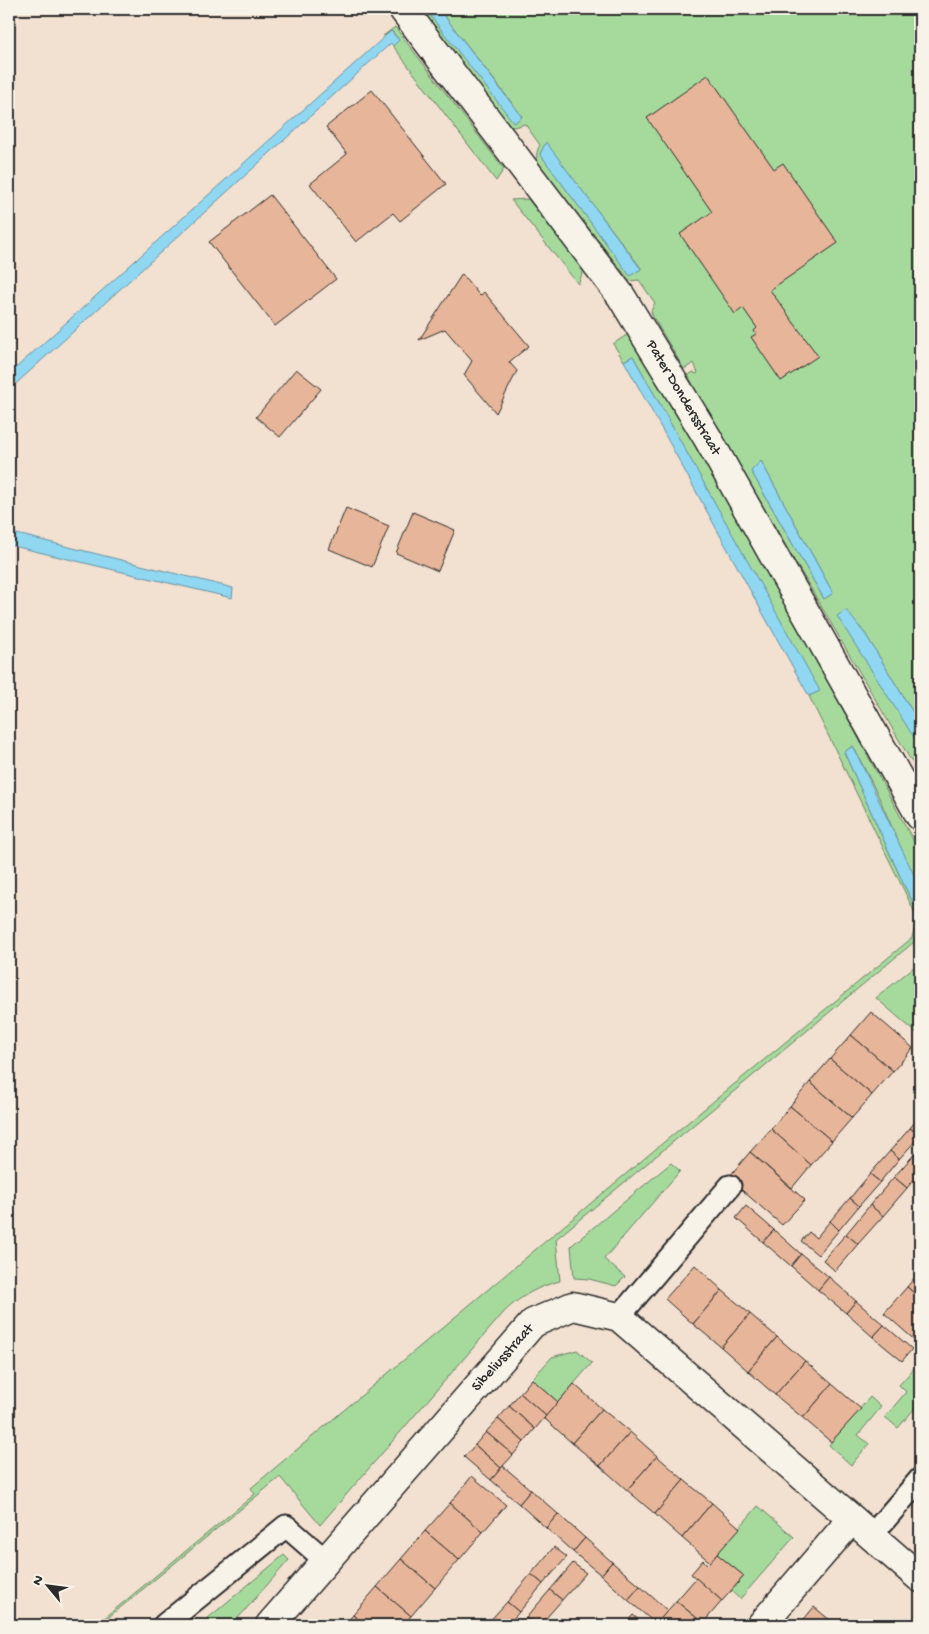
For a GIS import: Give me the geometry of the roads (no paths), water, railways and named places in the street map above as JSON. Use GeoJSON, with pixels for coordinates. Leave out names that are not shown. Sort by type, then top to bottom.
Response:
{"type":"FeatureCollection","features":[{"type":"Feature","properties":{"kind":"street","name":"Pater Dondersstraat"},"geometry":{"type":"LineString","coordinates":[[403,9],[621,296],[707,437],[920,816]]}},
{"type":"Feature","properties":{"kind":"street","name":"Sibeliusstraat"},"geometry":{"type":"LineString","coordinates":[[270,1625],[532,1323],[572,1306],[619,1317],[920,1578]]}},
{"type":"Feature","properties":{"kind":"street"},"geometry":{"type":"LineString","coordinates":[[761,1625],[862,1527]]}},
{"type":"Feature","properties":{"kind":"lane"},"geometry":{"type":"LineString","coordinates":[[619,1317],[730,1186]]}},
{"type":"Feature","properties":{"kind":"lane"},"geometry":{"type":"LineString","coordinates":[[862,1527],[920,1479]]}},
{"type":"Feature","properties":{"kind":"lane"},"geometry":{"type":"LineString","coordinates":[[164,1625],[286,1526],[326,1561]]}},
{"type":"Feature","properties":{"kind":"water"},"geometry":{"type":"Polygon","coordinates":[[[425,9],[439,9],[522,117],[514,123],[425,9]]]}},
{"type":"Feature","properties":{"kind":"water"},"geometry":{"type":"Polygon","coordinates":[[[391,31],[399,40],[393,46],[391,43],[9,390],[9,374],[391,31]]]}},
{"type":"Feature","properties":{"kind":"water"},"geometry":{"type":"Polygon","coordinates":[[[546,142],[641,269],[630,276],[540,154],[546,142]]]}},
{"type":"Feature","properties":{"kind":"water"},"geometry":{"type":"Polygon","coordinates":[[[633,356],[820,691],[809,696],[624,361],[633,356]]]}},
{"type":"Feature","properties":{"kind":"water"},"geometry":{"type":"Polygon","coordinates":[[[761,461],[833,593],[824,599],[751,471],[761,461]]]}},
{"type":"Feature","properties":{"kind":"water"},"geometry":{"type":"Polygon","coordinates":[[[9,532],[233,588],[232,598],[9,545],[9,532]]]}},
{"type":"Feature","properties":{"kind":"water"},"geometry":{"type":"Polygon","coordinates":[[[846,610],[866,635],[920,724],[920,747],[837,616],[846,610]]]}},
{"type":"Feature","properties":{"kind":"water"},"geometry":{"type":"Polygon","coordinates":[[[853,746],[915,877],[920,892],[920,910],[915,906],[904,885],[844,752],[853,746]]]}}]}
